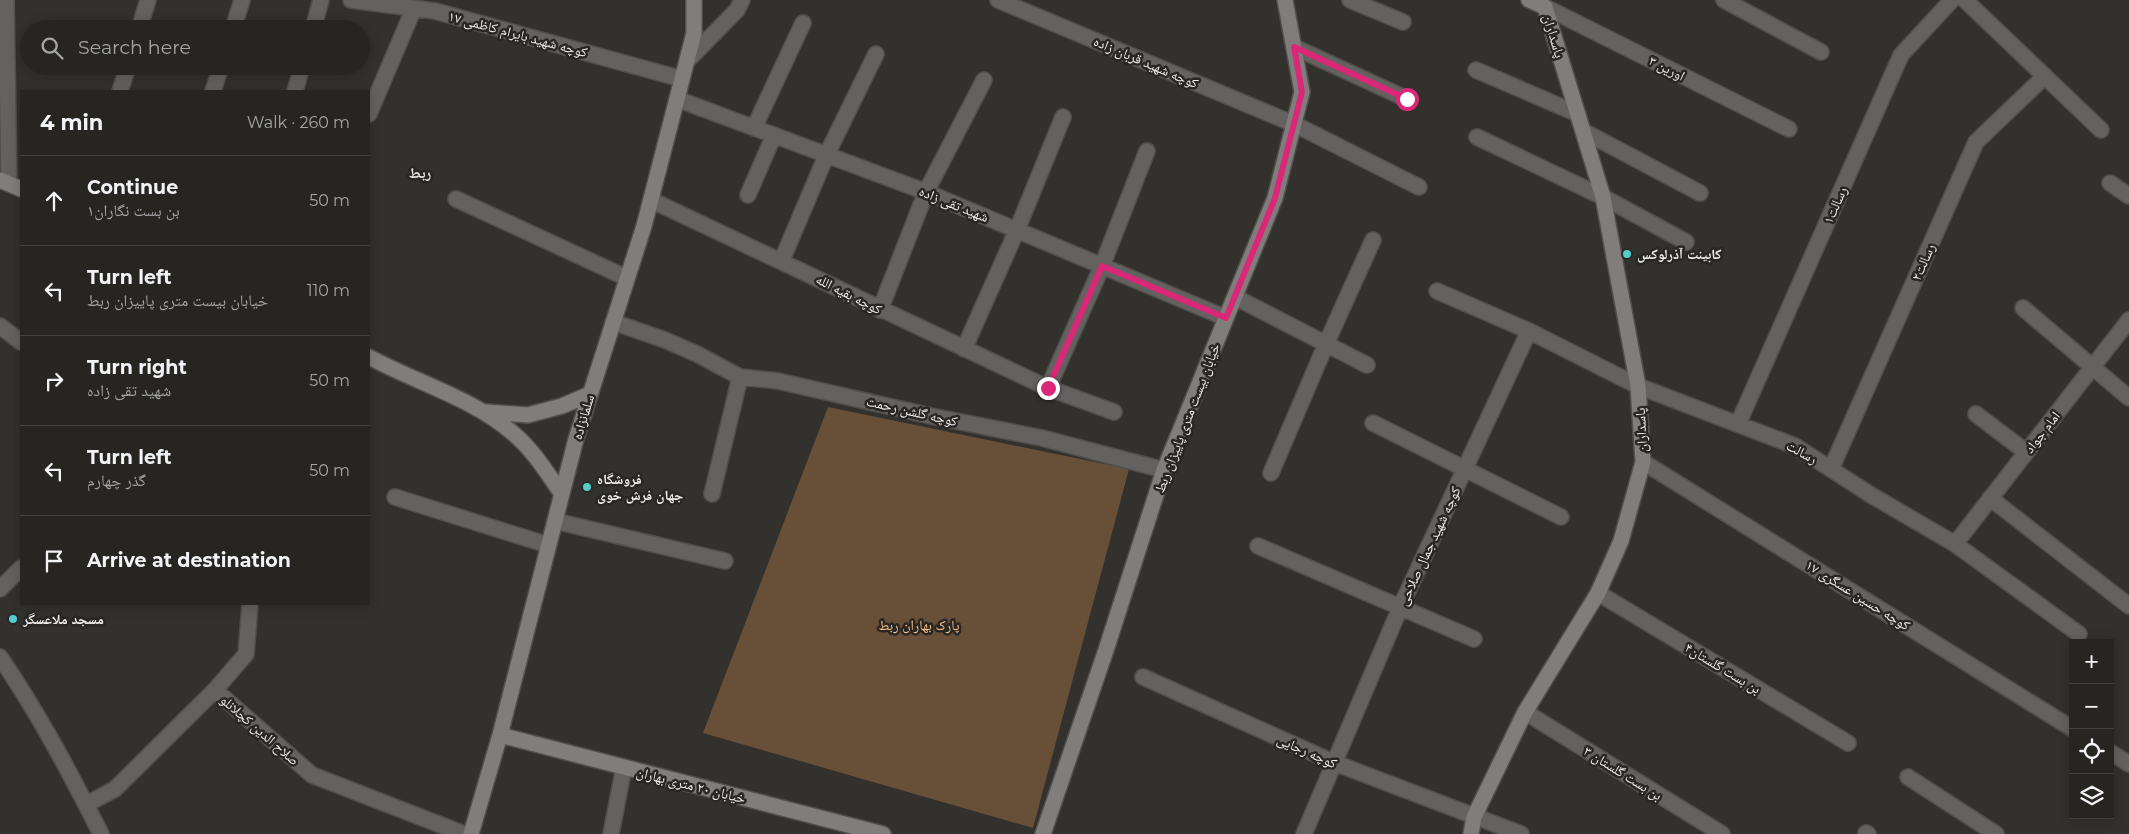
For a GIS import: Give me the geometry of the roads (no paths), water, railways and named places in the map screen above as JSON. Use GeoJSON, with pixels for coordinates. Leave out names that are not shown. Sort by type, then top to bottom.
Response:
{"type":"FeatureCollection","features":[{"type":"Feature","properties":{"kind":"street"},"geometry":{"type":"LineString","coordinates":[[6,0],[10,184]]}},
{"type":"Feature","properties":{"kind":"street"},"geometry":{"type":"LineString","coordinates":[[142,20],[148,0]]}},
{"type":"Feature","properties":{"kind":"street"},"geometry":{"type":"LineString","coordinates":[[235,20],[242,0]]}},
{"type":"Feature","properties":{"kind":"street"},"geometry":{"type":"LineString","coordinates":[[315,20],[321,0]]}},
{"type":"Feature","properties":{"kind":"street","name":"کوچه شهید بایرام کاظمی ۱۷"},"geometry":{"type":"LineString","coordinates":[[351,0],[435,11],[682,79]]}},
{"type":"Feature","properties":{"kind":"street","name":"سلمانزاده"},"geometry":{"type":"LineString","coordinates":[[470,834],[500,735],[548,545],[590,394],[651,200],[694,33],[694,0]]}},
{"type":"Feature","properties":{"kind":"street"},"geometry":{"type":"LineString","coordinates":[[687,61],[736,10],[742,0]]}},
{"type":"Feature","properties":{"kind":"street","name":"کوچه شهید قربان زاده"},"geometry":{"type":"LineString","coordinates":[[998,0],[1294,124],[1419,187]]}},
{"type":"Feature","properties":{"kind":"street","name":"خیابان بیست متری پاییزان ربط"},"geometry":{"type":"LineString","coordinates":[[1043,834],[1106,650],[1164,470],[1275,198],[1302,92],[1285,0]]}},
{"type":"Feature","properties":{"kind":"street"},"geometry":{"type":"LineString","coordinates":[[1350,0],[1403,22]]}},
{"type":"Feature","properties":{"kind":"street"},"geometry":{"type":"LineString","coordinates":[[1529,0],[1548,4]]}},
{"type":"Feature","properties":{"kind":"street"},"geometry":{"type":"LineString","coordinates":[[1724,0],[1821,52]]}},
{"type":"Feature","properties":{"kind":"street","name":"رسالت۱"},"geometry":{"type":"LineString","coordinates":[[1738,424],[1901,55],[1952,0]]}},
{"type":"Feature","properties":{"kind":"street"},"geometry":{"type":"LineString","coordinates":[[1965,0],[2101,130]]}},
{"type":"Feature","properties":{"kind":"street","name":"پاسداران"},"geometry":{"type":"LineString","coordinates":[[1471,834],[1474,817],[1525,712],[1598,593],[1621,541],[1643,462],[1638,386],[1603,197],[1548,4]]}},
{"type":"Feature","properties":{"kind":"street","name":"اورین ۳"},"geometry":{"type":"LineString","coordinates":[[1548,4],[1789,129]]}},
{"type":"Feature","properties":{"kind":"street"},"geometry":{"type":"LineString","coordinates":[[370,112],[414,8]]}},
{"type":"Feature","properties":{"kind":"street"},"geometry":{"type":"LineString","coordinates":[[754,128],[803,23]]}},
{"type":"Feature","properties":{"kind":"street"},"geometry":{"type":"LineString","coordinates":[[1294,47],[1407,99]]}},
{"type":"Feature","properties":{"kind":"street"},"geometry":{"type":"LineString","coordinates":[[782,260],[826,156],[876,54]]}},
{"type":"Feature","properties":{"kind":"street"},"geometry":{"type":"LineString","coordinates":[[1476,70],[1578,114]]}},
{"type":"Feature","properties":{"kind":"street"},"geometry":{"type":"LineString","coordinates":[[120,90],[125,75]]}},
{"type":"Feature","properties":{"kind":"street"},"geometry":{"type":"LineString","coordinates":[[213,90],[218,75]]}},
{"type":"Feature","properties":{"kind":"street"},"geometry":{"type":"LineString","coordinates":[[295,90],[299,75]]}},
{"type":"Feature","properties":{"kind":"street","name":"رسالت۲"},"geometry":{"type":"LineString","coordinates":[[1831,469],[1976,142],[2045,76]]}},
{"type":"Feature","properties":{"kind":"street"},"geometry":{"type":"LineString","coordinates":[[880,310],[926,192],[984,80]]}},
{"type":"Feature","properties":{"kind":"street","name":"شهید تقی زاده"},"geometry":{"type":"LineString","coordinates":[[677,99],[926,192],[1226,318]]}},
{"type":"Feature","properties":{"kind":"street"},"geometry":{"type":"LineString","coordinates":[[964,349],[1063,117]]}},
{"type":"Feature","properties":{"kind":"street"},"geometry":{"type":"LineString","coordinates":[[1583,131],[1700,193]]}},
{"type":"Feature","properties":{"kind":"street"},"geometry":{"type":"LineString","coordinates":[[748,195],[774,136]]}},
{"type":"Feature","properties":{"kind":"street"},"geometry":{"type":"LineString","coordinates":[[1477,137],[1603,197],[1686,242]]}},
{"type":"Feature","properties":{"kind":"street"},"geometry":{"type":"LineString","coordinates":[[1048,388],[1102,266],[1147,151]]}},
{"type":"Feature","properties":{"kind":"street"},"geometry":{"type":"LineString","coordinates":[[2110,183],[2129,196]]}},
{"type":"Feature","properties":{"kind":"street"},"geometry":{"type":"LineString","coordinates":[[456,199],[628,278]]}},
{"type":"Feature","properties":{"kind":"street","name":"کوچه بقیه الله"},"geometry":{"type":"LineString","coordinates":[[651,200],[782,260],[880,310],[1048,388],[1114,412]]}},
{"type":"Feature","properties":{"kind":"street"},"geometry":{"type":"LineString","coordinates":[[1271,473],[1373,240]]}},
{"type":"Feature","properties":{"kind":"street","name":"رسالت"},"geometry":{"type":"LineString","coordinates":[[1437,290],[1529,331],[1638,386],[1795,446],[1954,544],[2079,634]]}},
{"type":"Feature","properties":{"kind":"street"},"geometry":{"type":"LineString","coordinates":[[1235,297],[1367,365]]}},
{"type":"Feature","properties":{"kind":"street"},"geometry":{"type":"LineString","coordinates":[[2023,308],[2129,398]]}},
{"type":"Feature","properties":{"kind":"street","name":"امام جواد"},"geometry":{"type":"LineString","coordinates":[[1954,544],[2129,320]]}},
{"type":"Feature","properties":{"kind":"street","name":"کوچه گلشن رحمت"},"geometry":{"type":"LineString","coordinates":[[613,322],[665,340],[697,354],[740,377],[778,381],[931,416],[1042,438],[1164,470]]}},
{"type":"Feature","properties":{"kind":"street"},"geometry":{"type":"LineString","coordinates":[[0,326],[20,341]]}},
{"type":"Feature","properties":{"kind":"street","name":"کوچه شهید جمال صلاحی"},"geometry":{"type":"LineString","coordinates":[[1304,834],[1400,608],[1529,331]]}},
{"type":"Feature","properties":{"kind":"street"},"geometry":{"type":"LineString","coordinates":[[370,357],[486,412],[515,434],[536,457],[562,494]]}},
{"type":"Feature","properties":{"kind":"street"},"geometry":{"type":"LineString","coordinates":[[712,494],[740,377]]}},
{"type":"Feature","properties":{"kind":"street"},"geometry":{"type":"LineString","coordinates":[[486,412],[528,415],[562,406],[590,394]]}},
{"type":"Feature","properties":{"kind":"street"},"geometry":{"type":"LineString","coordinates":[[1976,414],[2026,452]]}},
{"type":"Feature","properties":{"kind":"street"},"geometry":{"type":"LineString","coordinates":[[1372,423],[1561,517]]}},
{"type":"Feature","properties":{"kind":"street","name":"کوچه حسین عسگری ۱۷"},"geometry":{"type":"LineString","coordinates":[[1643,462],[2069,727]]}},
{"type":"Feature","properties":{"kind":"street"},"geometry":{"type":"LineString","coordinates":[[395,497],[548,545]]}},
{"type":"Feature","properties":{"kind":"street"},"geometry":{"type":"LineString","coordinates":[[1990,498],[2129,606]]}},
{"type":"Feature","properties":{"kind":"street"},"geometry":{"type":"LineString","coordinates":[[555,521],[725,561]]}},
{"type":"Feature","properties":{"kind":"street"},"geometry":{"type":"LineString","coordinates":[[1258,546],[1474,639]]}},
{"type":"Feature","properties":{"kind":"street"},"geometry":{"type":"LineString","coordinates":[[0,589],[20,569]]}},
{"type":"Feature","properties":{"kind":"street","name":"بن بست گلستان۴"},"geometry":{"type":"LineString","coordinates":[[1598,593],[1848,743]]}},
{"type":"Feature","properties":{"kind":"street"},"geometry":{"type":"LineString","coordinates":[[215,690],[246,654],[250,605]]}},
{"type":"Feature","properties":{"kind":"street"},"geometry":{"type":"LineString","coordinates":[[0,657],[31,703],[87,804],[101,834]]}},
{"type":"Feature","properties":{"kind":"street","name":"کوچه رجایی"},"geometry":{"type":"LineString","coordinates":[[1143,677],[1335,764],[1521,834]]}},
{"type":"Feature","properties":{"kind":"street","name":"صلاح الدین کچلانلو"},"geometry":{"type":"LineString","coordinates":[[87,804],[115,789],[215,690],[312,775],[464,834]]}},
{"type":"Feature","properties":{"kind":"street","name":"بن بست گلستان ۳"},"geometry":{"type":"LineString","coordinates":[[1525,712],[1722,834]]}},
{"type":"Feature","properties":{"kind":"street","name":"خیابان ۲۰ متری بهاران"},"geometry":{"type":"LineString","coordinates":[[500,735],[883,834]]}},
{"type":"Feature","properties":{"kind":"street"},"geometry":{"type":"LineString","coordinates":[[2114,755],[2129,764]]}},
{"type":"Feature","properties":{"kind":"street"},"geometry":{"type":"LineString","coordinates":[[611,834],[624,767]]}},
{"type":"Feature","properties":{"kind":"street"},"geometry":{"type":"LineString","coordinates":[[1908,777],[1996,834]]}},
{"type":"Feature","properties":{"kind":"place","name":"کابینت آذرلوکس"},"geometry":{"type":"Point","coordinates":[1627,254]}},
{"type":"Feature","properties":{"kind":"place","name":"فروشگاه جهان فرش خوی"},"geometry":{"type":"Point","coordinates":[587,487]}},
{"type":"Feature","properties":{"kind":"place","name":"مسجد ملاعسگر"},"geometry":{"type":"Point","coordinates":[13,619]}},
{"type":"Feature","properties":{"kind":"district","name":"ربط"},"geometry":{"type":"Point","coordinates":[420,172]}},
{"type":"Feature","properties":{"kind":"park label","name":"پارک بهاران ربط"},"geometry":{"type":"Point","coordinates":[919,625]}}]}
